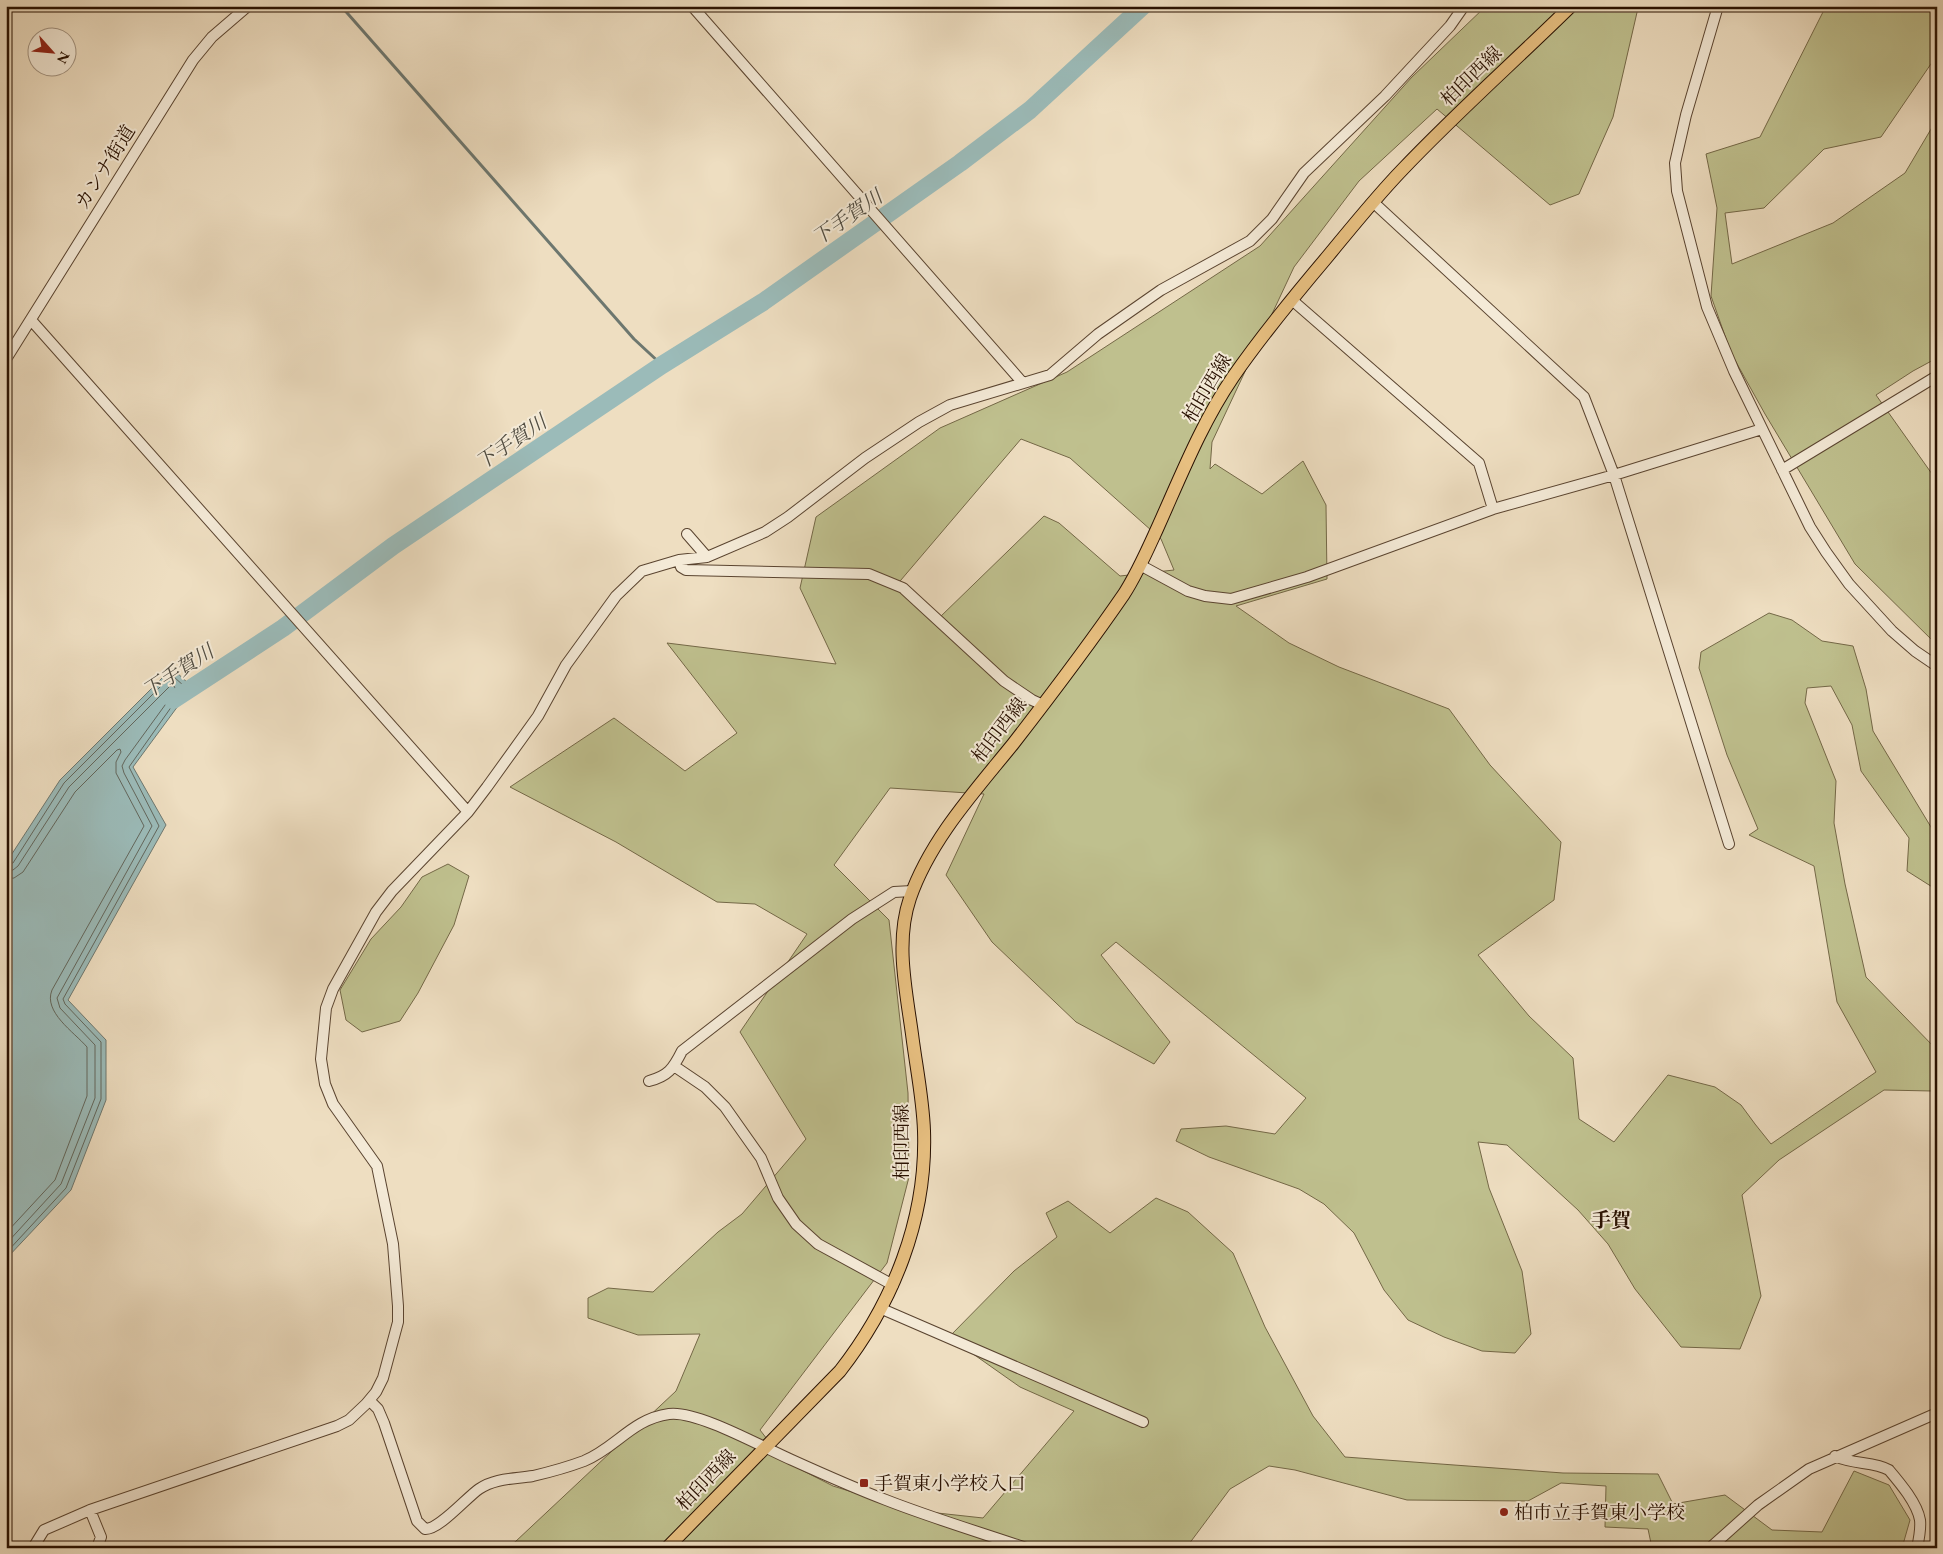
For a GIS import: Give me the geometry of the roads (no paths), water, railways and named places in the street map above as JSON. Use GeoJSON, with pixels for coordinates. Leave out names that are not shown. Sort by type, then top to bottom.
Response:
{"type":"FeatureCollection","features":[{"type":"Feature","properties":{"kind":"main road","name":"柏印西線"},"geometry":{"type":"LineString","coordinates":[[667,1548],[840,1371],[859,1346],[882,1309],[902,1262],[916,1212],[924,1157],[921,1104],[904,972],[904,920],[912,891],[932,851],[952,822],[1043,705],[1126,590],[1140,565],[1211,412],[1233,377],[1292,300],[1373,202],[1423,148],[1571,6]]}},
{"type":"Feature","properties":{"kind":"street","name":"カンナ街道"},"geometry":{"type":"LineString","coordinates":[[6,360],[193,60],[212,37],[248,6]]}},
{"type":"Feature","properties":{"kind":"street"},"geometry":{"type":"LineString","coordinates":[[692,6],[1022,382]]}},
{"type":"Feature","properties":{"kind":"street"},"geometry":{"type":"LineString","coordinates":[[33,1548],[44,1530],[90,1510],[337,1426],[354,1416],[370,1401],[383,1378],[398,1322],[393,1244],[377,1166],[333,1104],[325,1084],[321,1059],[326,1008],[333,989],[376,912],[392,891],[468,812],[527,732],[566,665],[616,596],[642,571],[678,560],[707,557],[765,532],[866,458],[950,405],[1050,375],[1098,334],[1161,290],[1250,241],[1272,219],[1304,174],[1385,96],[1450,26],[1464,6]]}},
{"type":"Feature","properties":{"kind":"street"},"geometry":{"type":"LineString","coordinates":[[1718,6],[1679,141],[1675,163],[1677,191],[1708,307],[1734,371],[1810,527],[1849,584],[1892,631],[1937,666]]}},
{"type":"Feature","properties":{"kind":"street"},"geometry":{"type":"LineString","coordinates":[[1373,202],[1584,397],[1614,475],[1729,844]]}},
{"type":"Feature","properties":{"kind":"street"},"geometry":{"type":"LineString","coordinates":[[1292,300],[1479,463],[1493,509]]}},
{"type":"Feature","properties":{"kind":"street"},"geometry":{"type":"LineString","coordinates":[[31,320],[468,812]]}},
{"type":"Feature","properties":{"kind":"street"},"geometry":{"type":"LineString","coordinates":[[1782,470],[1937,376]]}},
{"type":"Feature","properties":{"kind":"street"},"geometry":{"type":"LineString","coordinates":[[1140,565],[1188,591],[1205,596],[1231,599],[1307,577],[1493,509],[1614,475],[1762,428]]}},
{"type":"Feature","properties":{"kind":"street"},"geometry":{"type":"LineString","coordinates":[[687,534],[707,557]]}},
{"type":"Feature","properties":{"kind":"street"},"geometry":{"type":"LineString","coordinates":[[678,560],[681,567],[686,570],[869,574],[891,582],[903,588],[1004,681],[1032,700],[1043,705]]}},
{"type":"Feature","properties":{"kind":"street"},"geometry":{"type":"LineString","coordinates":[[649,1081],[666,1074],[674,1066],[682,1052],[852,919],[894,892],[912,891]]}},
{"type":"Feature","properties":{"kind":"street"},"geometry":{"type":"LineString","coordinates":[[674,1066],[705,1087],[725,1107],[762,1158],[778,1198],[796,1224],[818,1244],[893,1285]]}},
{"type":"Feature","properties":{"kind":"street"},"geometry":{"type":"LineString","coordinates":[[882,1309],[1144,1422]]}},
{"type":"Feature","properties":{"kind":"street"},"geometry":{"type":"LineString","coordinates":[[370,1401],[378,1409],[417,1521],[425,1529],[436,1526],[480,1488],[490,1483],[502,1479],[533,1476],[582,1462],[595,1456],[640,1423],[671,1413],[687,1415],[743,1437],[764,1448],[887,1500],[1026,1548]]}},
{"type":"Feature","properties":{"kind":"street"},"geometry":{"type":"LineString","coordinates":[[1710,1548],[1785,1485],[1809,1469],[1937,1413]]}},
{"type":"Feature","properties":{"kind":"street"},"geometry":{"type":"LineString","coordinates":[[1835,1456],[1848,1462],[1884,1466],[1889,1470],[1914,1505],[1920,1520],[1920,1537],[1917,1548]]}},
{"type":"Feature","properties":{"kind":"street"},"geometry":{"type":"LineString","coordinates":[[90,1510],[101,1537],[96,1548]]}},
{"type":"Feature","properties":{"kind":"water"},"geometry":{"type":"Polygon","coordinates":[[[172,668],[192,687],[133,767],[166,825],[68,1000],[106,1040],[106,1100],[71,1190],[6,1259],[6,863],[60,780],[172,668]]]}},
{"type":"Feature","properties":{"kind":"waterway"},"geometry":{"type":"LineString","coordinates":[[341,6],[634,339],[662,365]]}},
{"type":"Feature","properties":{"kind":"waterway","name":"下手賀川"},"geometry":{"type":"LineString","coordinates":[[173,700],[283,628],[393,546],[662,365],[763,302],[960,163],[1030,110],[1143,6]]}},
{"type":"Feature","properties":{"kind":"place","name":"手賀東小学校入口"},"geometry":{"type":"Point","coordinates":[864,1483]}},
{"type":"Feature","properties":{"kind":"place","name":"柏市立手賀東小学校"},"geometry":{"type":"Point","coordinates":[1504,1512]}},
{"type":"Feature","properties":{"kind":"district","name":"手賀"},"geometry":{"type":"Point","coordinates":[1611,1220]}}]}
